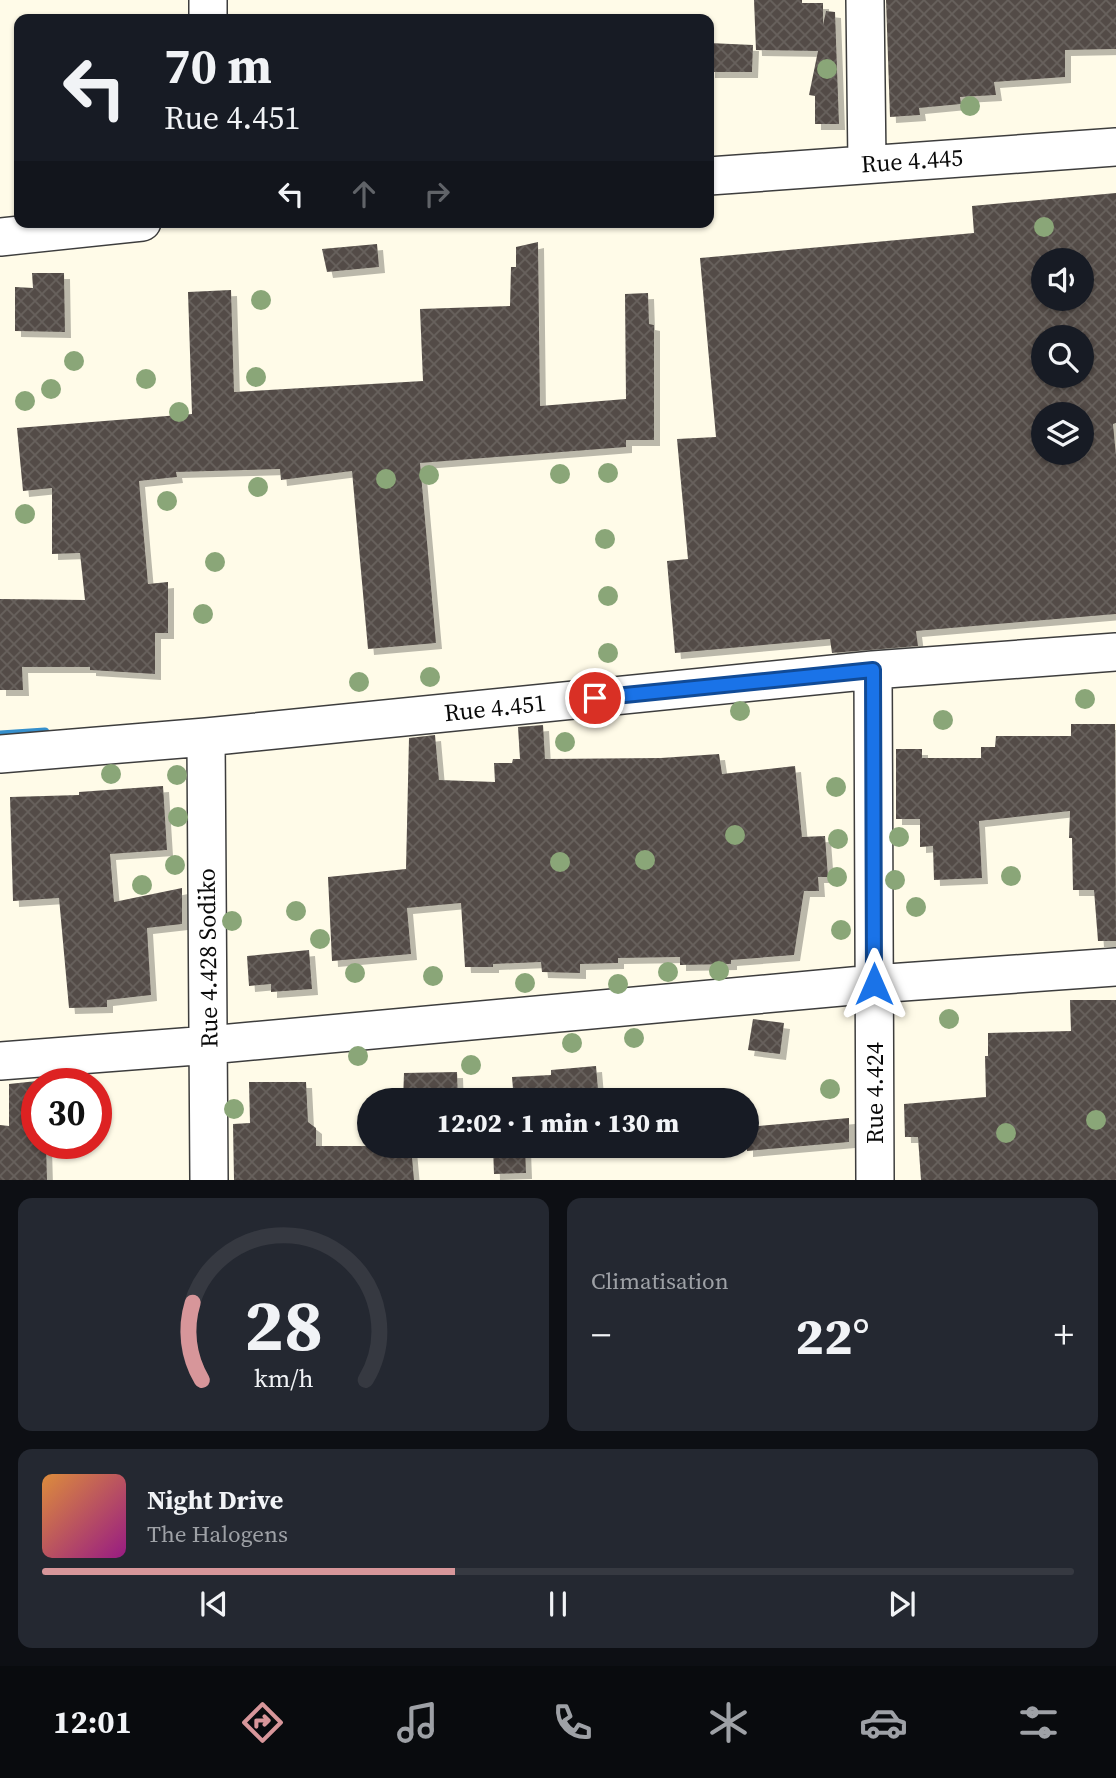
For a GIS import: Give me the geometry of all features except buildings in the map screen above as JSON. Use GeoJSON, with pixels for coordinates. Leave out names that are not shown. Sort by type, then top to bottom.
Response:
{"type":"FeatureCollection","features":[{"type":"Feature","properties":{"kind":"street"},"geometry":{"type":"LineString","coordinates":[[865,0],[866,164]]}},
{"type":"Feature","properties":{"kind":"street","name":"Rue 4.445"},"geometry":{"type":"LineString","coordinates":[[714,176],[1116,147]]}},
{"type":"Feature","properties":{"kind":"street"},"geometry":{"type":"LineString","coordinates":[[0,237],[85,228]]}},
{"type":"Feature","properties":{"kind":"street","name":"Rue 4.451"},"geometry":{"type":"LineString","coordinates":[[0,754],[206,737],[873,670],[1116,652]]}},
{"type":"Feature","properties":{"kind":"street","name":"Rue 4.424"},"geometry":{"type":"LineString","coordinates":[[873,670],[875,1180]]}},
{"type":"Feature","properties":{"kind":"street","name":"Rue 4.428 Sodiko"},"geometry":{"type":"LineString","coordinates":[[206,737],[209,1180]]}},
{"type":"Feature","properties":{"kind":"street"},"geometry":{"type":"LineString","coordinates":[[0,1062],[874,984],[1116,967]]}},
{"type":"Feature","properties":{"kind":"waterway"},"geometry":{"type":"LineString","coordinates":[[0,735],[45,732]]}},
{"type":"Feature","properties":{"kind":"route"},"geometry":{"type":"LineString","coordinates":[[595,698],[873,670],[874,984]]}}]}
